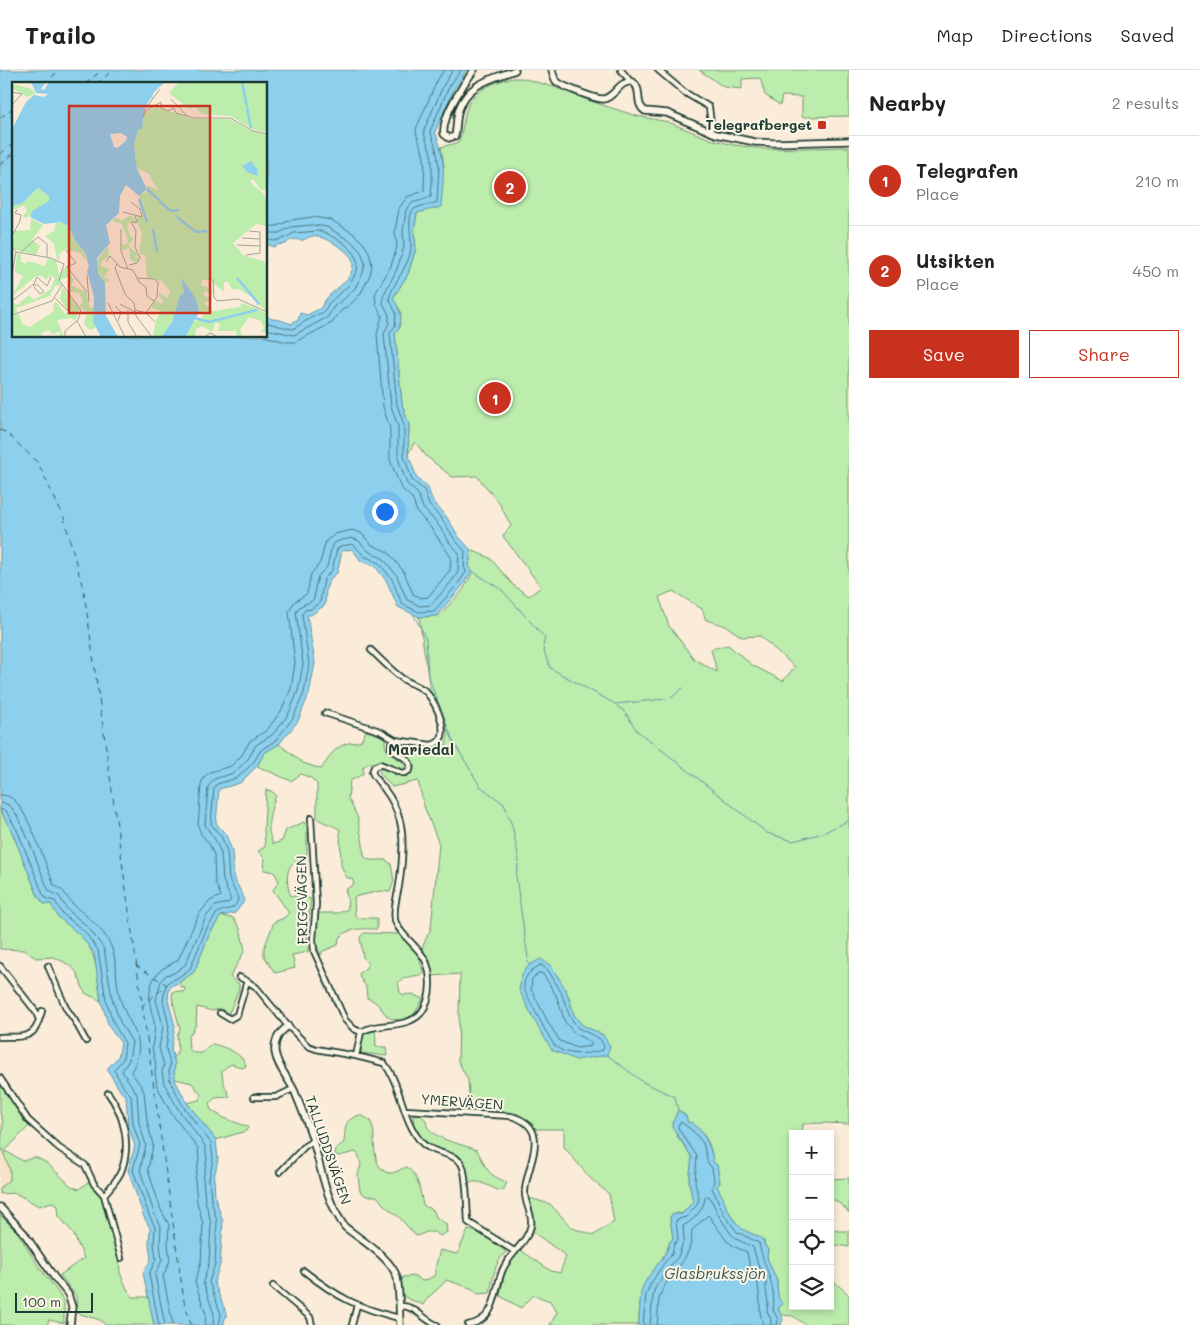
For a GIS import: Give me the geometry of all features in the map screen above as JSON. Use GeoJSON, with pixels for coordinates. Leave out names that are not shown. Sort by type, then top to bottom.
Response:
{"type":"FeatureCollection","features":[{"type":"Feature","properties":{"kind":"street"},"geometry":{"type":"LineString","coordinates":[[474,70],[460,88],[445,123],[444,132],[449,138],[455,136],[459,109],[464,99],[488,79],[515,70]]}},
{"type":"Feature","properties":{"kind":"street"},"geometry":{"type":"LineString","coordinates":[[552,70],[554,78],[559,83],[598,99],[605,98],[621,85],[630,81]]}},
{"type":"Feature","properties":{"kind":"street"},"geometry":{"type":"LineString","coordinates":[[621,70],[638,87],[639,105],[645,112],[672,115],[712,133],[755,142],[849,141]]}},
{"type":"Feature","properties":{"kind":"street"},"geometry":{"type":"LineString","coordinates":[[658,70],[684,92],[709,106],[712,133]]}},
{"type":"Feature","properties":{"kind":"street"},"geometry":{"type":"LineString","coordinates":[[326,713],[380,731],[395,740],[436,744],[442,737],[443,726],[431,699],[425,691],[401,677],[371,650]]}},
{"type":"Feature","properties":{"kind":"street"},"geometry":{"type":"LineString","coordinates":[[356,1056],[361,1032],[378,1025],[410,1021],[425,1006],[430,986],[429,971],[425,958],[396,923],[395,903],[402,860],[402,828],[394,805],[372,770],[380,764],[402,773],[410,770],[409,761],[391,748],[391,742],[395,740]]}},
{"type":"Feature","properties":{"kind":"street","name":"FRIGGVÄGEN"},"geometry":{"type":"LineString","coordinates":[[311,818],[316,904],[313,939],[314,951],[345,1020],[354,1029],[361,1032]]}},
{"type":"Feature","properties":{"kind":"street"},"geometry":{"type":"LineString","coordinates":[[0,966],[31,1006],[39,1020]]}},
{"type":"Feature","properties":{"kind":"street"},"geometry":{"type":"LineString","coordinates":[[48,966],[66,1008],[86,1041]]}},
{"type":"Feature","properties":{"kind":"street"},"geometry":{"type":"LineString","coordinates":[[239,977],[256,987],[288,1026],[311,1048],[384,1063],[419,1139],[432,1150],[455,1158],[462,1164],[468,1222],[514,1251]]}},
{"type":"Feature","properties":{"kind":"street"},"geometry":{"type":"LineString","coordinates":[[220,1013],[230,1019],[237,1015],[247,981]]}},
{"type":"Feature","properties":{"kind":"street"},"geometry":{"type":"LineString","coordinates":[[0,1037],[22,1037],[28,1035],[36,1029],[42,1011]]}},
{"type":"Feature","properties":{"kind":"street","name":"TALLUDDSVÄGEN"},"geometry":{"type":"LineString","coordinates":[[288,1026],[279,1034],[275,1050],[277,1058],[294,1089],[334,1209],[345,1227],[385,1259],[396,1276],[400,1325]]}},
{"type":"Feature","properties":{"kind":"street"},"geometry":{"type":"LineString","coordinates":[[0,1078],[28,1120],[59,1148],[85,1166],[94,1184],[104,1195],[121,1258]]}},
{"type":"Feature","properties":{"kind":"street"},"geometry":{"type":"LineString","coordinates":[[254,1097],[276,1097],[294,1089]]}},
{"type":"Feature","properties":{"kind":"street"},"geometry":{"type":"LineString","coordinates":[[104,1195],[122,1170],[126,1142],[124,1126],[115,1103],[108,1094]]}},
{"type":"Feature","properties":{"kind":"street","name":"YMERVÄGEN"},"geometry":{"type":"LineString","coordinates":[[405,1110],[511,1116],[522,1121],[534,1137],[535,1151],[525,1196],[531,1226],[503,1268],[497,1295],[490,1309],[482,1319],[468,1325]]}},
{"type":"Feature","properties":{"kind":"street"},"geometry":{"type":"LineString","coordinates":[[280,1172],[305,1146],[313,1142]]}},
{"type":"Feature","properties":{"kind":"street"},"geometry":{"type":"LineString","coordinates":[[0,1208],[24,1233],[68,1294],[72,1308],[70,1325]]}},
{"type":"Feature","properties":{"kind":"street"},"geometry":{"type":"LineString","coordinates":[[304,1270],[335,1294],[357,1305],[399,1318]]}},
{"type":"Feature","properties":{"kind":"street"},"geometry":{"type":"LineString","coordinates":[[274,1286],[311,1319],[312,1325]]}},
{"type":"Feature","properties":{"kind":"street"},"geometry":{"type":"LineString","coordinates":[[352,1325],[357,1305]]}},
{"type":"Feature","properties":{"kind":"street"},"geometry":{"type":"LineString","coordinates":[[400,1309],[402,1306],[409,1307],[438,1325]]}},
{"type":"Feature","properties":{"kind":"shaded area"},"geometry":{"type":"Polygon","coordinates":[[[0,1113],[3,1122],[1,1146],[10,1170],[10,1179],[0,1188],[0,1113]]]}},
{"type":"Feature","properties":{"kind":"green space"},"geometry":{"type":"Polygon","coordinates":[[[699,70],[849,70],[849,116],[802,117],[802,97],[782,96],[780,105],[765,95],[760,78],[742,79],[742,89],[724,87],[699,70]]]}},
{"type":"Feature","properties":{"kind":"green space"},"geometry":{"type":"Polygon","coordinates":[[[522,78],[637,116],[668,122],[710,139],[734,145],[765,149],[849,147],[849,1124],[803,1124],[802,1130],[789,1130],[789,1310],[834,1310],[834,1282],[849,1295],[849,1325],[806,1325],[793,1316],[782,1315],[779,1312],[777,1281],[767,1258],[768,1250],[764,1241],[739,1227],[732,1217],[717,1186],[720,1183],[717,1165],[713,1162],[709,1144],[703,1133],[688,1123],[686,1116],[680,1111],[677,1112],[673,1124],[677,1136],[692,1157],[689,1182],[693,1202],[682,1214],[678,1213],[670,1217],[673,1239],[670,1241],[665,1254],[644,1286],[638,1325],[550,1325],[557,1312],[550,1301],[534,1295],[521,1308],[500,1296],[505,1270],[519,1249],[551,1271],[560,1273],[566,1256],[533,1232],[535,1223],[529,1198],[550,1204],[572,1228],[594,1235],[614,1222],[609,1194],[590,1178],[564,1147],[564,1129],[536,1129],[518,1114],[470,1111],[468,1080],[458,1061],[460,974],[433,976],[430,961],[422,948],[431,928],[439,844],[424,806],[418,781],[392,787],[379,772],[381,768],[403,776],[411,772],[414,767],[413,762],[395,750],[394,746],[398,743],[446,745],[448,733],[430,690],[419,617],[439,616],[463,590],[473,572],[469,566],[471,550],[490,558],[514,586],[529,596],[541,587],[503,536],[511,526],[499,503],[477,476],[452,477],[426,456],[415,442],[408,454],[409,425],[402,404],[395,333],[400,328],[401,312],[393,298],[408,274],[416,248],[414,232],[417,213],[444,166],[441,147],[457,143],[461,136],[468,105],[476,94],[494,83],[507,79],[522,78]],[[673,591],[659,597],[669,626],[694,659],[717,672],[711,649],[728,645],[752,665],[783,681],[795,667],[760,636],[742,637],[726,626],[706,620],[702,609],[673,591]],[[557,975],[527,1005],[603,1035],[582,1025],[574,1015],[569,997],[557,975]]]}},
{"type":"Feature","properties":{"kind":"green space"},"geometry":{"type":"Polygon","coordinates":[[[366,731],[382,736],[385,739],[387,751],[405,765],[404,770],[401,771],[382,763],[368,764],[363,767],[363,774],[350,781],[348,798],[357,816],[364,856],[372,860],[386,860],[391,864],[394,881],[390,892],[380,891],[354,897],[355,915],[357,918],[377,918],[377,929],[351,930],[339,938],[338,945],[323,951],[321,955],[316,940],[318,913],[338,913],[348,909],[345,890],[354,884],[352,879],[346,877],[341,865],[340,830],[317,818],[317,784],[311,778],[301,774],[291,781],[257,766],[264,753],[279,744],[303,763],[321,769],[336,749],[345,744],[361,741],[366,731]]]}},
{"type":"Feature","properties":{"kind":"green space"},"geometry":{"type":"Polygon","coordinates":[[[266,790],[276,795],[270,813],[269,826],[273,844],[282,841],[286,830],[304,822],[307,827],[307,858],[292,864],[288,871],[287,880],[291,896],[311,899],[307,939],[308,952],[292,955],[295,968],[275,973],[264,956],[264,948],[274,922],[284,918],[289,913],[273,890],[279,881],[274,872],[264,870],[265,859],[258,851],[265,847],[266,790]]]}},
{"type":"Feature","properties":{"kind":"green space"},"geometry":{"type":"Polygon","coordinates":[[[0,810],[12,832],[38,896],[44,904],[51,904],[61,917],[87,942],[96,966],[101,1001],[85,993],[77,973],[64,962],[54,957],[36,958],[24,950],[0,949],[0,810]]]}},
{"type":"Feature","properties":{"kind":"green space"},"geometry":{"type":"Polygon","coordinates":[[[221,916],[233,918],[240,928],[245,950],[230,977],[239,984],[239,989],[229,1013],[225,1014],[218,1009],[213,1011],[197,1007],[196,1025],[188,1038],[189,1049],[194,1053],[202,1053],[212,1044],[232,1051],[241,1058],[246,1066],[243,1068],[232,1064],[222,1071],[223,1082],[230,1097],[215,1098],[209,1104],[211,1110],[224,1118],[248,1127],[246,1131],[216,1140],[187,1103],[199,1100],[201,1095],[192,1083],[175,1079],[173,1057],[176,1055],[178,1048],[177,1035],[180,1029],[172,998],[173,991],[184,992],[185,988],[181,987],[179,982],[194,972],[210,933],[221,916]]]}},
{"type":"Feature","properties":{"kind":"green space"},"geometry":{"type":"Polygon","coordinates":[[[364,933],[399,934],[419,957],[424,974],[404,978],[398,982],[400,992],[403,995],[412,994],[423,999],[413,1016],[395,1020],[389,1018],[374,1001],[367,998],[366,987],[359,976],[360,972],[368,964],[363,957],[360,937],[364,933]]]}},
{"type":"Feature","properties":{"kind":"green space"},"geometry":{"type":"Polygon","coordinates":[[[375,1028],[376,1047],[386,1047],[387,1056],[361,1053],[363,1034],[375,1028]]]}},
{"type":"Feature","properties":{"kind":"green space"},"geometry":{"type":"Polygon","coordinates":[[[0,1084],[29,1126],[5,1151],[23,1161],[35,1157],[47,1163],[71,1186],[79,1189],[90,1181],[102,1196],[119,1260],[120,1273],[127,1289],[133,1297],[149,1297],[154,1325],[106,1325],[100,1320],[77,1313],[76,1296],[60,1275],[84,1258],[73,1233],[59,1216],[58,1206],[52,1202],[39,1206],[15,1193],[0,1194],[0,1188],[10,1179],[10,1170],[1,1146],[3,1122],[0,1113],[0,1084]]]}},
{"type":"Feature","properties":{"kind":"green space"},"geometry":{"type":"Polygon","coordinates":[[[420,1114],[426,1120],[427,1126],[438,1136],[477,1150],[491,1174],[507,1182],[504,1189],[500,1191],[480,1182],[467,1182],[464,1161],[456,1155],[432,1147],[419,1133],[413,1115],[420,1114]]]}},
{"type":"Feature","properties":{"kind":"green space"},"geometry":{"type":"Polygon","coordinates":[[[360,1115],[371,1122],[374,1131],[376,1157],[380,1167],[384,1171],[394,1173],[407,1167],[414,1175],[418,1184],[423,1205],[434,1211],[436,1217],[446,1224],[447,1232],[440,1236],[434,1232],[427,1232],[416,1236],[377,1196],[366,1196],[360,1191],[358,1175],[361,1164],[358,1154],[355,1152],[339,1156],[335,1155],[336,1149],[344,1142],[346,1125],[351,1119],[360,1115]]]}},
{"type":"Feature","properties":{"kind":"green space"},"geometry":{"type":"Polygon","coordinates":[[[849,1178],[849,1213],[834,1200],[834,1179],[849,1178]]]}},
{"type":"Feature","properties":{"kind":"green space"},"geometry":{"type":"Polygon","coordinates":[[[0,1215],[18,1233],[39,1267],[60,1295],[64,1303],[64,1323],[49,1320],[47,1325],[0,1325],[0,1215]]]}},
{"type":"Feature","properties":{"kind":"green space"},"geometry":{"type":"Polygon","coordinates":[[[468,1230],[482,1235],[506,1252],[496,1266],[490,1293],[478,1294],[473,1289],[446,1280],[423,1305],[401,1294],[403,1277],[415,1276],[422,1281],[435,1275],[440,1250],[457,1254],[468,1230]]]}},
{"type":"Feature","properties":{"kind":"green space"},"geometry":{"type":"Polygon","coordinates":[[[834,1230],[849,1231],[849,1247],[834,1246],[834,1230]]]}},
{"type":"Feature","properties":{"kind":"water"},"geometry":{"type":"Polygon","coordinates":[[[0,70],[467,70],[454,89],[435,132],[443,160],[441,207],[417,213],[414,232],[416,248],[408,274],[393,298],[398,307],[401,320],[395,333],[402,404],[409,425],[408,454],[417,478],[428,488],[433,502],[446,516],[459,537],[471,550],[469,566],[472,571],[461,588],[436,616],[419,617],[398,607],[387,582],[375,566],[361,561],[352,549],[342,551],[337,573],[329,580],[326,589],[325,605],[311,615],[307,615],[315,663],[309,694],[298,721],[279,744],[264,753],[257,766],[240,783],[219,789],[216,823],[226,835],[232,851],[234,878],[244,898],[243,903],[235,913],[221,916],[210,933],[194,972],[169,989],[168,1000],[175,1026],[171,1049],[175,1064],[175,1080],[187,1103],[216,1140],[218,1159],[214,1178],[215,1197],[223,1222],[220,1265],[214,1282],[227,1315],[224,1325],[154,1325],[143,1273],[151,1259],[149,1244],[150,1228],[144,1217],[128,1170],[135,1146],[128,1125],[126,1096],[121,1092],[107,1069],[118,1057],[121,1043],[109,1027],[101,1001],[94,953],[81,936],[58,917],[51,904],[44,904],[38,896],[12,832],[0,810],[0,70]]]}},
{"type":"Feature","properties":{"kind":"water"},"geometry":{"type":"Polygon","coordinates":[[[541,959],[551,966],[566,990],[574,1015],[582,1025],[603,1035],[610,1046],[607,1055],[576,1060],[552,1050],[519,990],[522,974],[529,965],[541,959]]]}},
{"type":"Feature","properties":{"kind":"water","name":"Glasbrukssjön"},"geometry":{"type":"Polygon","coordinates":[[[678,1110],[686,1116],[688,1123],[691,1122],[700,1130],[707,1141],[712,1153],[713,1162],[717,1165],[720,1183],[717,1186],[731,1215],[741,1228],[764,1241],[768,1250],[767,1258],[777,1281],[779,1299],[783,1304],[778,1309],[783,1319],[781,1325],[638,1325],[640,1297],[643,1287],[673,1239],[670,1217],[672,1214],[682,1214],[693,1202],[689,1182],[692,1157],[672,1124],[678,1110]]]}},
{"type":"Feature","properties":{"kind":"waterway"},"geometry":{"type":"LineString","coordinates":[[472,571],[502,590],[545,638],[543,646]]}},
{"type":"Feature","properties":{"kind":"waterway"},"geometry":{"type":"LineString","coordinates":[[414,616],[423,632]]}},
{"type":"Feature","properties":{"kind":"waterway"},"geometry":{"type":"LineString","coordinates":[[423,633],[426,639],[428,676],[453,741],[471,771]]}},
{"type":"Feature","properties":{"kind":"waterway"},"geometry":{"type":"LineString","coordinates":[[543,648],[550,668],[615,704],[666,699]]}},
{"type":"Feature","properties":{"kind":"waterway"},"geometry":{"type":"LineString","coordinates":[[671,698],[683,688]]}},
{"type":"Feature","properties":{"kind":"waterway"},"geometry":{"type":"LineString","coordinates":[[617,706],[625,712],[637,731],[652,742]]}},
{"type":"Feature","properties":{"kind":"waterway"},"geometry":{"type":"LineString","coordinates":[[653,743],[767,833],[793,841],[823,833],[835,827]]}},
{"type":"Feature","properties":{"kind":"waterway"},"geometry":{"type":"LineString","coordinates":[[472,773],[480,786],[504,804],[507,811]]}},
{"type":"Feature","properties":{"kind":"waterway"},"geometry":{"type":"LineString","coordinates":[[507,814],[512,825],[519,860],[516,877],[528,958]]}},
{"type":"Feature","properties":{"kind":"waterway"},"geometry":{"type":"LineString","coordinates":[[838,826],[849,820]]}},
{"type":"Feature","properties":{"kind":"waterway"},"geometry":{"type":"LineString","coordinates":[[528,961],[529,965]]}},
{"type":"Feature","properties":{"kind":"waterway"},"geometry":{"type":"LineString","coordinates":[[607,1055],[643,1082],[675,1097],[678,1110]]}},
{"type":"Feature","properties":{"kind":"ferry route"},"geometry":{"type":"LineString","coordinates":[[45,82],[60,70]]}},
{"type":"Feature","properties":{"kind":"ferry route"},"geometry":{"type":"LineString","coordinates":[[87,82],[102,70]]}},
{"type":"Feature","properties":{"kind":"ferry route"},"geometry":{"type":"LineString","coordinates":[[99,82],[113,70]]}},
{"type":"Feature","properties":{"kind":"ferry route"},"geometry":{"type":"LineString","coordinates":[[0,118],[12,109]]}},
{"type":"Feature","properties":{"kind":"ferry route"},"geometry":{"type":"LineString","coordinates":[[0,154],[12,145]]}},
{"type":"Feature","properties":{"kind":"ferry route"},"geometry":{"type":"LineString","coordinates":[[0,165],[12,155]]}},
{"type":"Feature","properties":{"kind":"ferry route"},"geometry":{"type":"LineString","coordinates":[[0,430],[7,433],[38,463],[64,518],[84,592],[184,1301],[191,1325]]}},
{"type":"Feature","properties":{"kind":"ferry route"},"geometry":{"type":"LineString","coordinates":[[135,965],[167,985],[142,1006]]}},
{"type":"Feature","properties":{"kind":"place","name":"Telegrafberget"},"geometry":{"type":"Point","coordinates":[822,125]}},
{"type":"Feature","properties":{"kind":"place","name":"Utsikten"},"geometry":{"type":"Point","coordinates":[510,187]}},
{"type":"Feature","properties":{"kind":"place","name":"Telegrafen"},"geometry":{"type":"Point","coordinates":[495,398]}},
{"type":"Feature","properties":{"kind":"district","name":"Mariedal"},"geometry":{"type":"Point","coordinates":[421,750]}}]}
